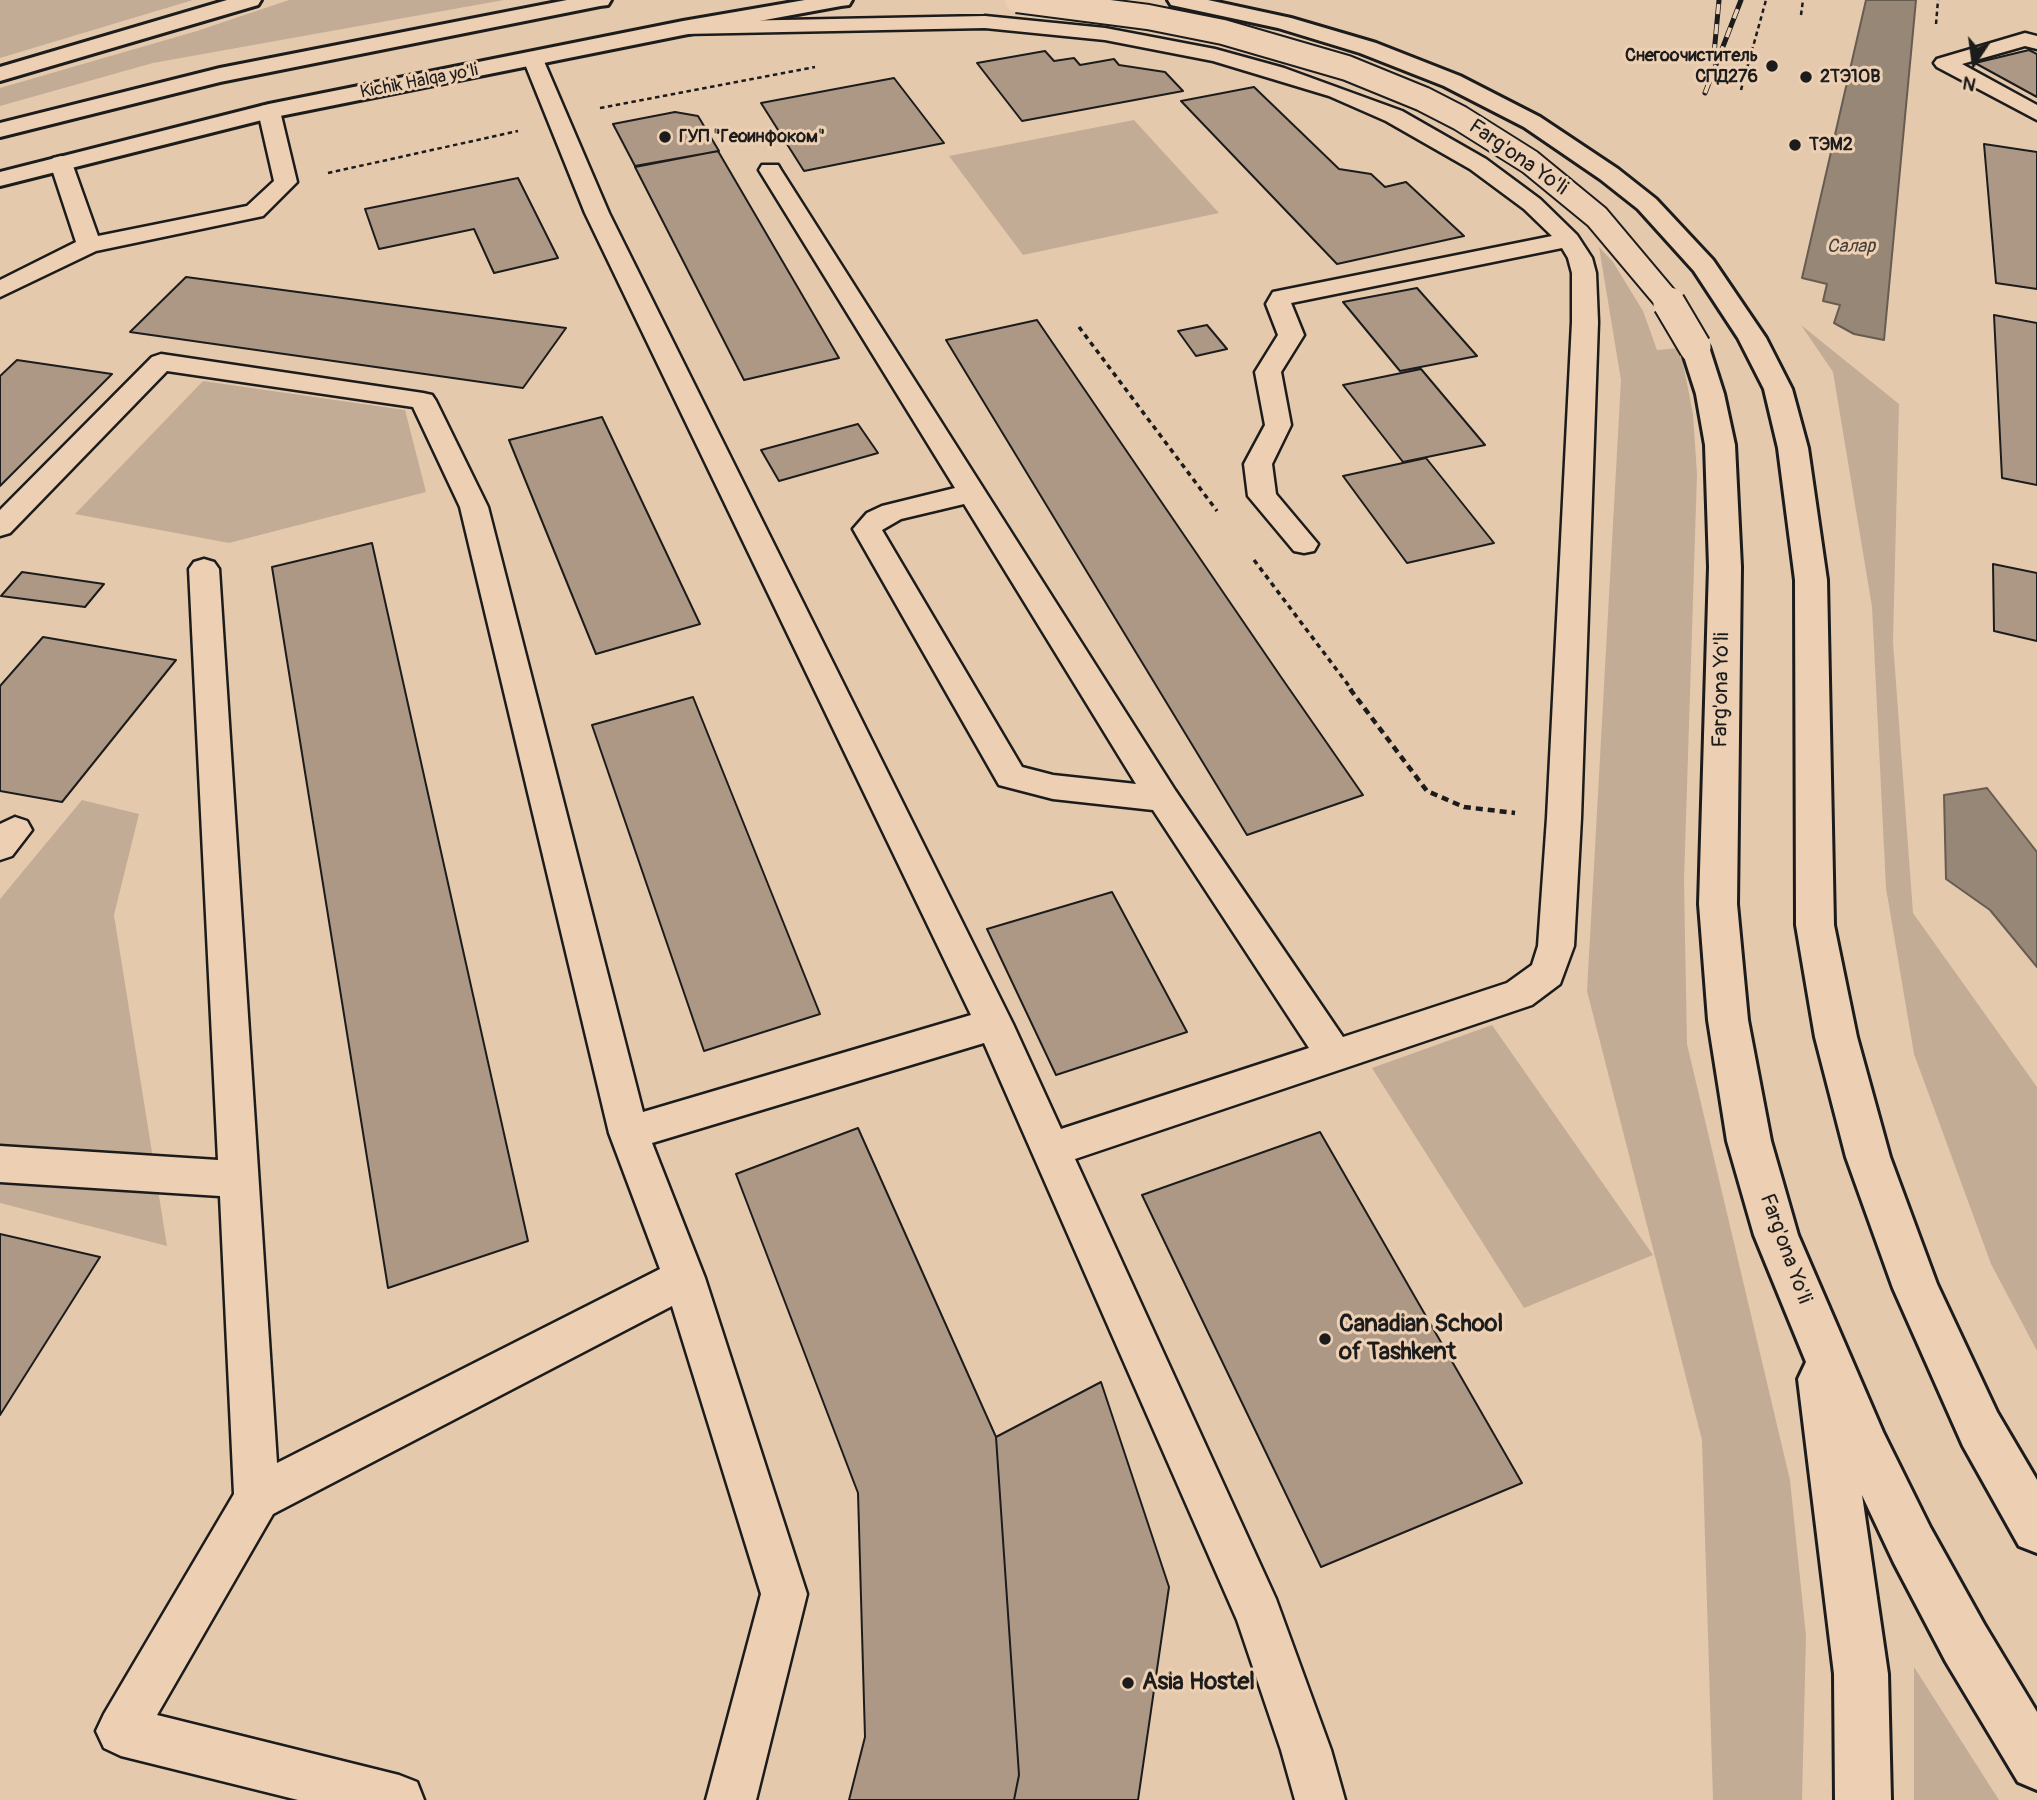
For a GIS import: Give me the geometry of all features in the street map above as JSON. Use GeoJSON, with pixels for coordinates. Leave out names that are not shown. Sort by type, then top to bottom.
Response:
{"type":"FeatureCollection","features":[{"type":"Feature","properties":{"kind":"main road"},"geometry":{"type":"LineString","coordinates":[[0,74],[250,0]]}},
{"type":"Feature","properties":{"kind":"main road"},"geometry":{"type":"LineString","coordinates":[[0,130],[246,69],[600,0]]}},
{"type":"Feature","properties":{"kind":"main road","name":"Kichik Halqa yo'li"},"geometry":{"type":"LineString","coordinates":[[0,179],[269,111],[683,28],[841,0]]}},
{"type":"Feature","properties":{"kind":"main road","name":"Farg'ona Yo'li"},"geometry":{"type":"LineString","coordinates":[[1017,0],[1148,17],[1234,35],[1347,68],[1435,105],[1530,162],[1597,217],[1649,275],[1673,308],[1695,346],[1710,394],[1720,445],[1725,566],[1718,904],[1728,1020],[1737,1080],[1759,1175],[1776,1235],[1866,1449],[1912,1545],[1965,1643],[2037,1763]]}},
{"type":"Feature","properties":{"kind":"main road","name":"Farg'ona Yo'li"},"geometry":{"type":"LineString","coordinates":[[1180,0],[1283,23],[1368,48],[1452,81],[1523,117],[1609,174],[1657,214],[1704,266],[1752,338],[1778,390],[1793,448],[1811,580],[1815,925],[1836,1037],[1868,1157],[1916,1288],[1980,1429],[2037,1528]]}},
{"type":"Feature","properties":{"kind":"main road"},"geometry":{"type":"LineString","coordinates":[[1815,1328],[1861,1674],[1863,1800]]}},
{"type":"Feature","properties":{"kind":"lane"},"geometry":{"type":"LineString","coordinates":[[1061,28],[1132,0]]}},
{"type":"Feature","properties":{"kind":"lane"},"geometry":{"type":"LineString","coordinates":[[683,28],[972,22],[1061,28],[1215,55],[1277,72],[1394,116],[1478,164],[1532,204],[1569,240],[1580,258],[1584,273],[1585,322],[1564,818],[1556,946],[1547,974],[1518,995],[1051,1150]]}},
{"type":"Feature","properties":{"kind":"lane"},"geometry":{"type":"LineString","coordinates":[[2037,43],[2025,39],[1944,63],[2037,114]]}},
{"type":"Feature","properties":{"kind":"lane"},"geometry":{"type":"LineString","coordinates":[[533,59],[597,214],[994,1024],[1051,1150],[1259,1616],[1306,1750],[1320,1800]]}},
{"type":"Feature","properties":{"kind":"lane"},"geometry":{"type":"LineString","coordinates":[[0,290],[89,245],[256,211],[286,182],[269,111]]}},
{"type":"Feature","properties":{"kind":"lane"},"geometry":{"type":"LineString","coordinates":[[61,163],[89,245]]}},
{"type":"Feature","properties":{"kind":"lane"},"geometry":{"type":"LineString","coordinates":[[770,170],[1163,799],[1335,1055]]}},
{"type":"Feature","properties":{"kind":"lane"},"geometry":{"type":"LineString","coordinates":[[1304,544],[1262,496],[1258,464],[1278,425],[1268,372],[1291,335],[1278,304],[1282,297],[1569,240]]}},
{"type":"Feature","properties":{"kind":"lane"},"geometry":{"type":"LineString","coordinates":[[0,527],[161,362],[423,401],[474,507],[629,1133],[684,1278],[784,1594],[731,1800]]}},
{"type":"Feature","properties":{"kind":"lane"},"geometry":{"type":"LineString","coordinates":[[972,493],[892,512],[877,519],[867,528],[1011,776],[1053,787],[1163,799]]}},
{"type":"Feature","properties":{"kind":"lane"},"geometry":{"type":"LineString","coordinates":[[204,569],[257,1498]]}},
{"type":"Feature","properties":{"kind":"lane"},"geometry":{"type":"LineString","coordinates":[[629,1133],[994,1024]]}},
{"type":"Feature","properties":{"kind":"lane"},"geometry":{"type":"LineString","coordinates":[[0,1164],[238,1179]]}},
{"type":"Feature","properties":{"kind":"lane"},"geometry":{"type":"LineString","coordinates":[[399,1800],[121,1731],[257,1498],[684,1278]]}},
{"type":"Feature","properties":{"kind":"path"},"geometry":{"type":"LineString","coordinates":[[1741,90],[1766,0]]}},
{"type":"Feature","properties":{"kind":"path"},"geometry":{"type":"LineString","coordinates":[[1801,15],[1804,0]]}},
{"type":"Feature","properties":{"kind":"path"},"geometry":{"type":"LineString","coordinates":[[1079,327],[1220,514]]}},
{"type":"Feature","properties":{"kind":"path"},"geometry":{"type":"LineString","coordinates":[[1253,559],[1427,791],[1464,807],[1564,818]]}},
{"type":"Feature","properties":{"kind":"shaded area"},"geometry":{"type":"Polygon","coordinates":[[[0,0],[193,0],[0,58],[0,0]]]}},
{"type":"Feature","properties":{"kind":"shaded area"},"geometry":{"type":"Polygon","coordinates":[[[289,0],[504,0],[153,63],[0,106],[0,88],[197,31],[289,0]]]}},
{"type":"Feature","properties":{"kind":"shaded area"},"geometry":{"type":"Polygon","coordinates":[[[1134,120],[1219,213],[1023,255],[949,156],[1134,120]]]}},
{"type":"Feature","properties":{"kind":"shaded area"},"geometry":{"type":"Polygon","coordinates":[[[1599,247],[1613,262],[1643,311],[1657,350],[1680,348],[1693,414],[1697,474],[1684,881],[1687,1044],[1790,1480],[1806,1636],[1802,1800],[1713,1800],[1702,1440],[1587,991],[1621,380],[1599,247]]]}},
{"type":"Feature","properties":{"kind":"shaded area"},"geometry":{"type":"Polygon","coordinates":[[[1801,325],[1899,404],[1893,642],[1913,913],[2037,1087],[2037,1351],[1991,1264],[1914,1054],[1886,888],[1872,607],[1833,372],[1801,325]]]}},
{"type":"Feature","properties":{"kind":"shaded area"},"geometry":{"type":"Polygon","coordinates":[[[203,381],[405,410],[426,492],[229,543],[75,514],[203,381]]]}},
{"type":"Feature","properties":{"kind":"shaded area"},"geometry":{"type":"Polygon","coordinates":[[[82,800],[139,814],[114,915],[167,1246],[0,1203],[0,899],[82,800]]]}},
{"type":"Feature","properties":{"kind":"shaded area"},"geometry":{"type":"Polygon","coordinates":[[[1492,1025],[1653,1255],[1524,1308],[1372,1068],[1492,1025]]]}},
{"type":"Feature","properties":{"kind":"shaded area"},"geometry":{"type":"Polygon","coordinates":[[[1914,1667],[1999,1800],[1914,1800],[1914,1667]]]}},
{"type":"Feature","properties":{"kind":"water","name":"Салар"},"geometry":{"type":"Polygon","coordinates":[[[1866,0],[1916,0],[1884,340],[1854,334],[1834,323],[1840,305],[1823,301],[1827,284],[1802,278],[1866,0]]]}},
{"type":"Feature","properties":{"kind":"water"},"geometry":{"type":"Polygon","coordinates":[[[1987,788],[2037,852],[2037,967],[1990,910],[1946,879],[1944,795],[1987,788]]]}},
{"type":"Feature","properties":{"kind":"building"},"geometry":{"type":"Polygon","coordinates":[[[2029,50],[2037,54],[2037,97],[1975,63],[2029,50]]]}},
{"type":"Feature","properties":{"kind":"building"},"geometry":{"type":"Polygon","coordinates":[[[1045,51],[1054,61],[1074,58],[1080,65],[1114,59],[1119,65],[1165,72],[1183,91],[1022,121],[977,63],[1045,51]]]}},
{"type":"Feature","properties":{"kind":"building"},"geometry":{"type":"Polygon","coordinates":[[[894,78],[944,143],[804,171],[761,103],[894,78]]]}},
{"type":"Feature","properties":{"kind":"building"},"geometry":{"type":"Polygon","coordinates":[[[1254,87],[1339,169],[1371,174],[1385,187],[1406,182],[1464,236],[1337,264],[1181,101],[1254,87]]]}},
{"type":"Feature","properties":{"kind":"building","name":"ГУП \"Геоинфоком\""},"geometry":{"type":"Polygon","coordinates":[[[675,112],[698,116],[719,151],[635,166],[613,124],[675,112]]]}},
{"type":"Feature","properties":{"kind":"building"},"geometry":{"type":"Polygon","coordinates":[[[1984,144],[2037,152],[2037,289],[1996,283],[1984,144]]]}},
{"type":"Feature","properties":{"kind":"building"},"geometry":{"type":"Polygon","coordinates":[[[718,151],[839,358],[744,380],[635,167],[718,151]]]}},
{"type":"Feature","properties":{"kind":"building"},"geometry":{"type":"Polygon","coordinates":[[[518,178],[558,258],[494,273],[474,229],[379,249],[365,209],[518,178]]]}},
{"type":"Feature","properties":{"kind":"building"},"geometry":{"type":"Polygon","coordinates":[[[186,277],[566,328],[523,388],[130,332],[186,277]]]}},
{"type":"Feature","properties":{"kind":"building"},"geometry":{"type":"Polygon","coordinates":[[[1417,288],[1477,356],[1400,371],[1343,302],[1417,288]]]}},
{"type":"Feature","properties":{"kind":"building"},"geometry":{"type":"Polygon","coordinates":[[[1994,315],[2037,323],[2037,485],[2002,478],[1994,315]]]}},
{"type":"Feature","properties":{"kind":"building"},"geometry":{"type":"Polygon","coordinates":[[[1037,320],[1363,795],[1247,835],[946,340],[1037,320]]]}},
{"type":"Feature","properties":{"kind":"building"},"geometry":{"type":"Polygon","coordinates":[[[1207,325],[1227,349],[1196,356],[1178,331],[1207,325]]]}},
{"type":"Feature","properties":{"kind":"building"},"geometry":{"type":"Polygon","coordinates":[[[17,360],[112,374],[0,486],[0,376],[17,360]]]}},
{"type":"Feature","properties":{"kind":"building"},"geometry":{"type":"Polygon","coordinates":[[[1421,369],[1485,445],[1403,462],[1343,385],[1421,369]]]}},
{"type":"Feature","properties":{"kind":"building"},"geometry":{"type":"Polygon","coordinates":[[[602,417],[700,624],[596,654],[509,440],[602,417]]]}},
{"type":"Feature","properties":{"kind":"building"},"geometry":{"type":"Polygon","coordinates":[[[858,424],[878,453],[779,481],[761,450],[858,424]]]}},
{"type":"Feature","properties":{"kind":"building"},"geometry":{"type":"Polygon","coordinates":[[[1426,458],[1494,543],[1407,563],[1343,476],[1426,458]]]}},
{"type":"Feature","properties":{"kind":"building"},"geometry":{"type":"Polygon","coordinates":[[[372,543],[528,1241],[388,1288],[272,567],[372,543]]]}},
{"type":"Feature","properties":{"kind":"building"},"geometry":{"type":"Polygon","coordinates":[[[1993,564],[2037,573],[2037,641],[1994,631],[1993,564]]]}},
{"type":"Feature","properties":{"kind":"building"},"geometry":{"type":"Polygon","coordinates":[[[22,572],[104,584],[85,607],[1,596],[22,572]]]}},
{"type":"Feature","properties":{"kind":"building"},"geometry":{"type":"Polygon","coordinates":[[[43,637],[176,660],[62,802],[0,791],[0,686],[43,637]]]}},
{"type":"Feature","properties":{"kind":"building"},"geometry":{"type":"Polygon","coordinates":[[[693,697],[820,1014],[704,1051],[592,725],[693,697]]]}},
{"type":"Feature","properties":{"kind":"building"},"geometry":{"type":"Polygon","coordinates":[[[1112,892],[1187,1032],[1056,1075],[987,929],[1112,892]]]}},
{"type":"Feature","properties":{"kind":"building"},"geometry":{"type":"Polygon","coordinates":[[[858,1128],[996,1437],[1019,1775],[1014,1800],[849,1800],[865,1737],[858,1493],[736,1174],[858,1128]]]}},
{"type":"Feature","properties":{"kind":"building","name":"Canadian School of Tashkent"},"geometry":{"type":"Polygon","coordinates":[[[1320,1132],[1522,1483],[1321,1567],[1142,1195],[1320,1132]]]}},
{"type":"Feature","properties":{"kind":"building"},"geometry":{"type":"Polygon","coordinates":[[[0,1234],[100,1257],[0,1415],[0,1234]]]}},
{"type":"Feature","properties":{"kind":"building"},"geometry":{"type":"Polygon","coordinates":[[[1101,1382],[1169,1587],[1138,1800],[1014,1800],[1019,1775],[996,1437],[1101,1382]]]}},
{"type":"Feature","properties":{"kind":"railway"},"geometry":{"type":"LineString","coordinates":[[1714,54],[1719,0]]}},
{"type":"Feature","properties":{"kind":"railway"},"geometry":{"type":"LineString","coordinates":[[1705,93],[1741,0]]}},
{"type":"Feature","properties":{"kind":"place","name":"Снегоочиститель СПД276"},"geometry":{"type":"Point","coordinates":[1772,66]}},
{"type":"Feature","properties":{"kind":"place","name":"2ТЭ10В"},"geometry":{"type":"Point","coordinates":[1806,77]}},
{"type":"Feature","properties":{"kind":"place","name":"ГУП \"Геоинфоком\""},"geometry":{"type":"Point","coordinates":[665,137]}},
{"type":"Feature","properties":{"kind":"place","name":"ТЭМ2"},"geometry":{"type":"Point","coordinates":[1795,145]}},
{"type":"Feature","properties":{"kind":"place","name":"Canadian School of Tashkent"},"geometry":{"type":"Point","coordinates":[1325,1339]}},
{"type":"Feature","properties":{"kind":"place","name":"Asia Hostel"},"geometry":{"type":"Point","coordinates":[1128,1683]}}]}
